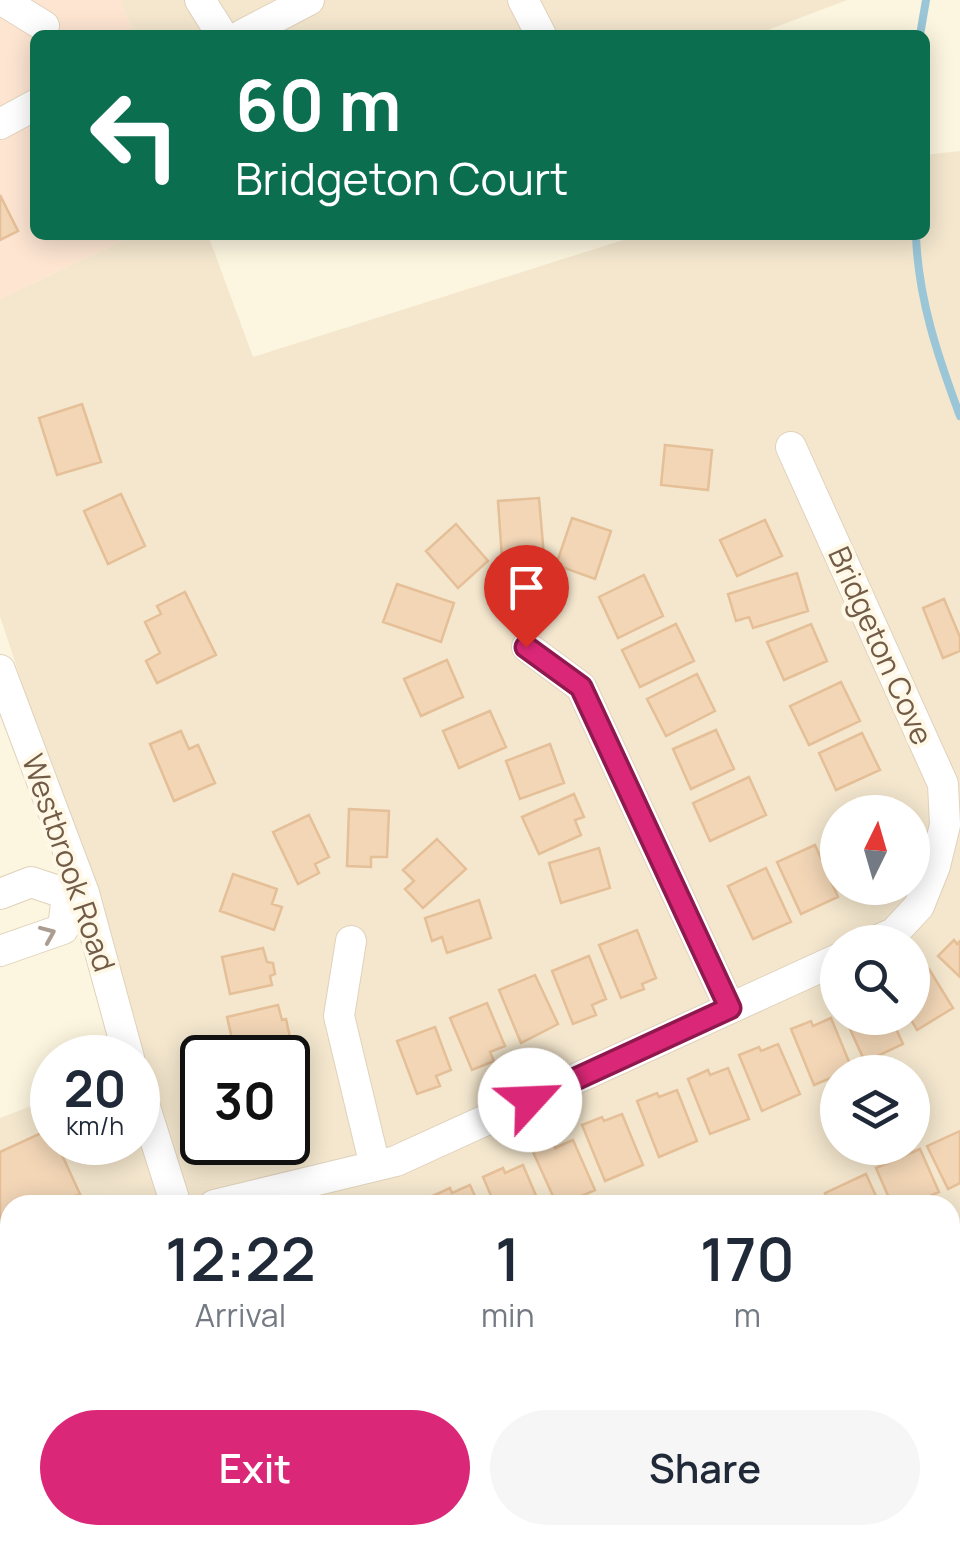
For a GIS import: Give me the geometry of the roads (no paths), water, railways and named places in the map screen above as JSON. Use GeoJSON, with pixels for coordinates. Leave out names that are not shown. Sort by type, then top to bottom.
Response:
{"type":"FeatureCollection","features":[{"type":"Feature","properties":{"kind":"street"},"geometry":{"type":"LineString","coordinates":[[2,0],[46,20]]}},
{"type":"Feature","properties":{"kind":"street"},"geometry":{"type":"LineString","coordinates":[[200,0],[219,30]]}},
{"type":"Feature","properties":{"kind":"street"},"geometry":{"type":"LineString","coordinates":[[252,30],[309,0]]}},
{"type":"Feature","properties":{"kind":"street"},"geometry":{"type":"LineString","coordinates":[[522,0],[538,30]]}},
{"type":"Feature","properties":{"kind":"street"},"geometry":{"type":"LineString","coordinates":[[0,124],[30,108]]}},
{"type":"Feature","properties":{"kind":"street","name":"Bridgeton Cove"},"geometry":{"type":"LineString","coordinates":[[791,447],[942,784],[945,826],[935,866],[919,906],[901,925]]}},
{"type":"Feature","properties":{"kind":"street"},"geometry":{"type":"LineString","coordinates":[[526,647],[581,687],[730,1008]]}},
{"type":"Feature","properties":{"kind":"street","name":"Westbrook Road"},"geometry":{"type":"LineString","coordinates":[[0,670],[122,1035]]}},
{"type":"Feature","properties":{"kind":"street"},"geometry":{"type":"LineString","coordinates":[[0,894],[32,882],[76,894],[63,929],[0,950]]}},
{"type":"Feature","properties":{"kind":"street"},"geometry":{"type":"LineString","coordinates":[[350,941],[339,1016],[374,1166]]}},
{"type":"Feature","properties":{"kind":"street"},"geometry":{"type":"LineString","coordinates":[[255,1195],[396,1161],[820,967]]}},
{"type":"Feature","properties":{"kind":"street"},"geometry":{"type":"LineString","coordinates":[[160,1155],[173,1195]]}},
{"type":"Feature","properties":{"kind":"waterway"},"geometry":{"type":"LineString","coordinates":[[921,30],[926,0]]}},
{"type":"Feature","properties":{"kind":"waterway"},"geometry":{"type":"LineString","coordinates":[[916,240],[925,304],[960,416]]}}]}
